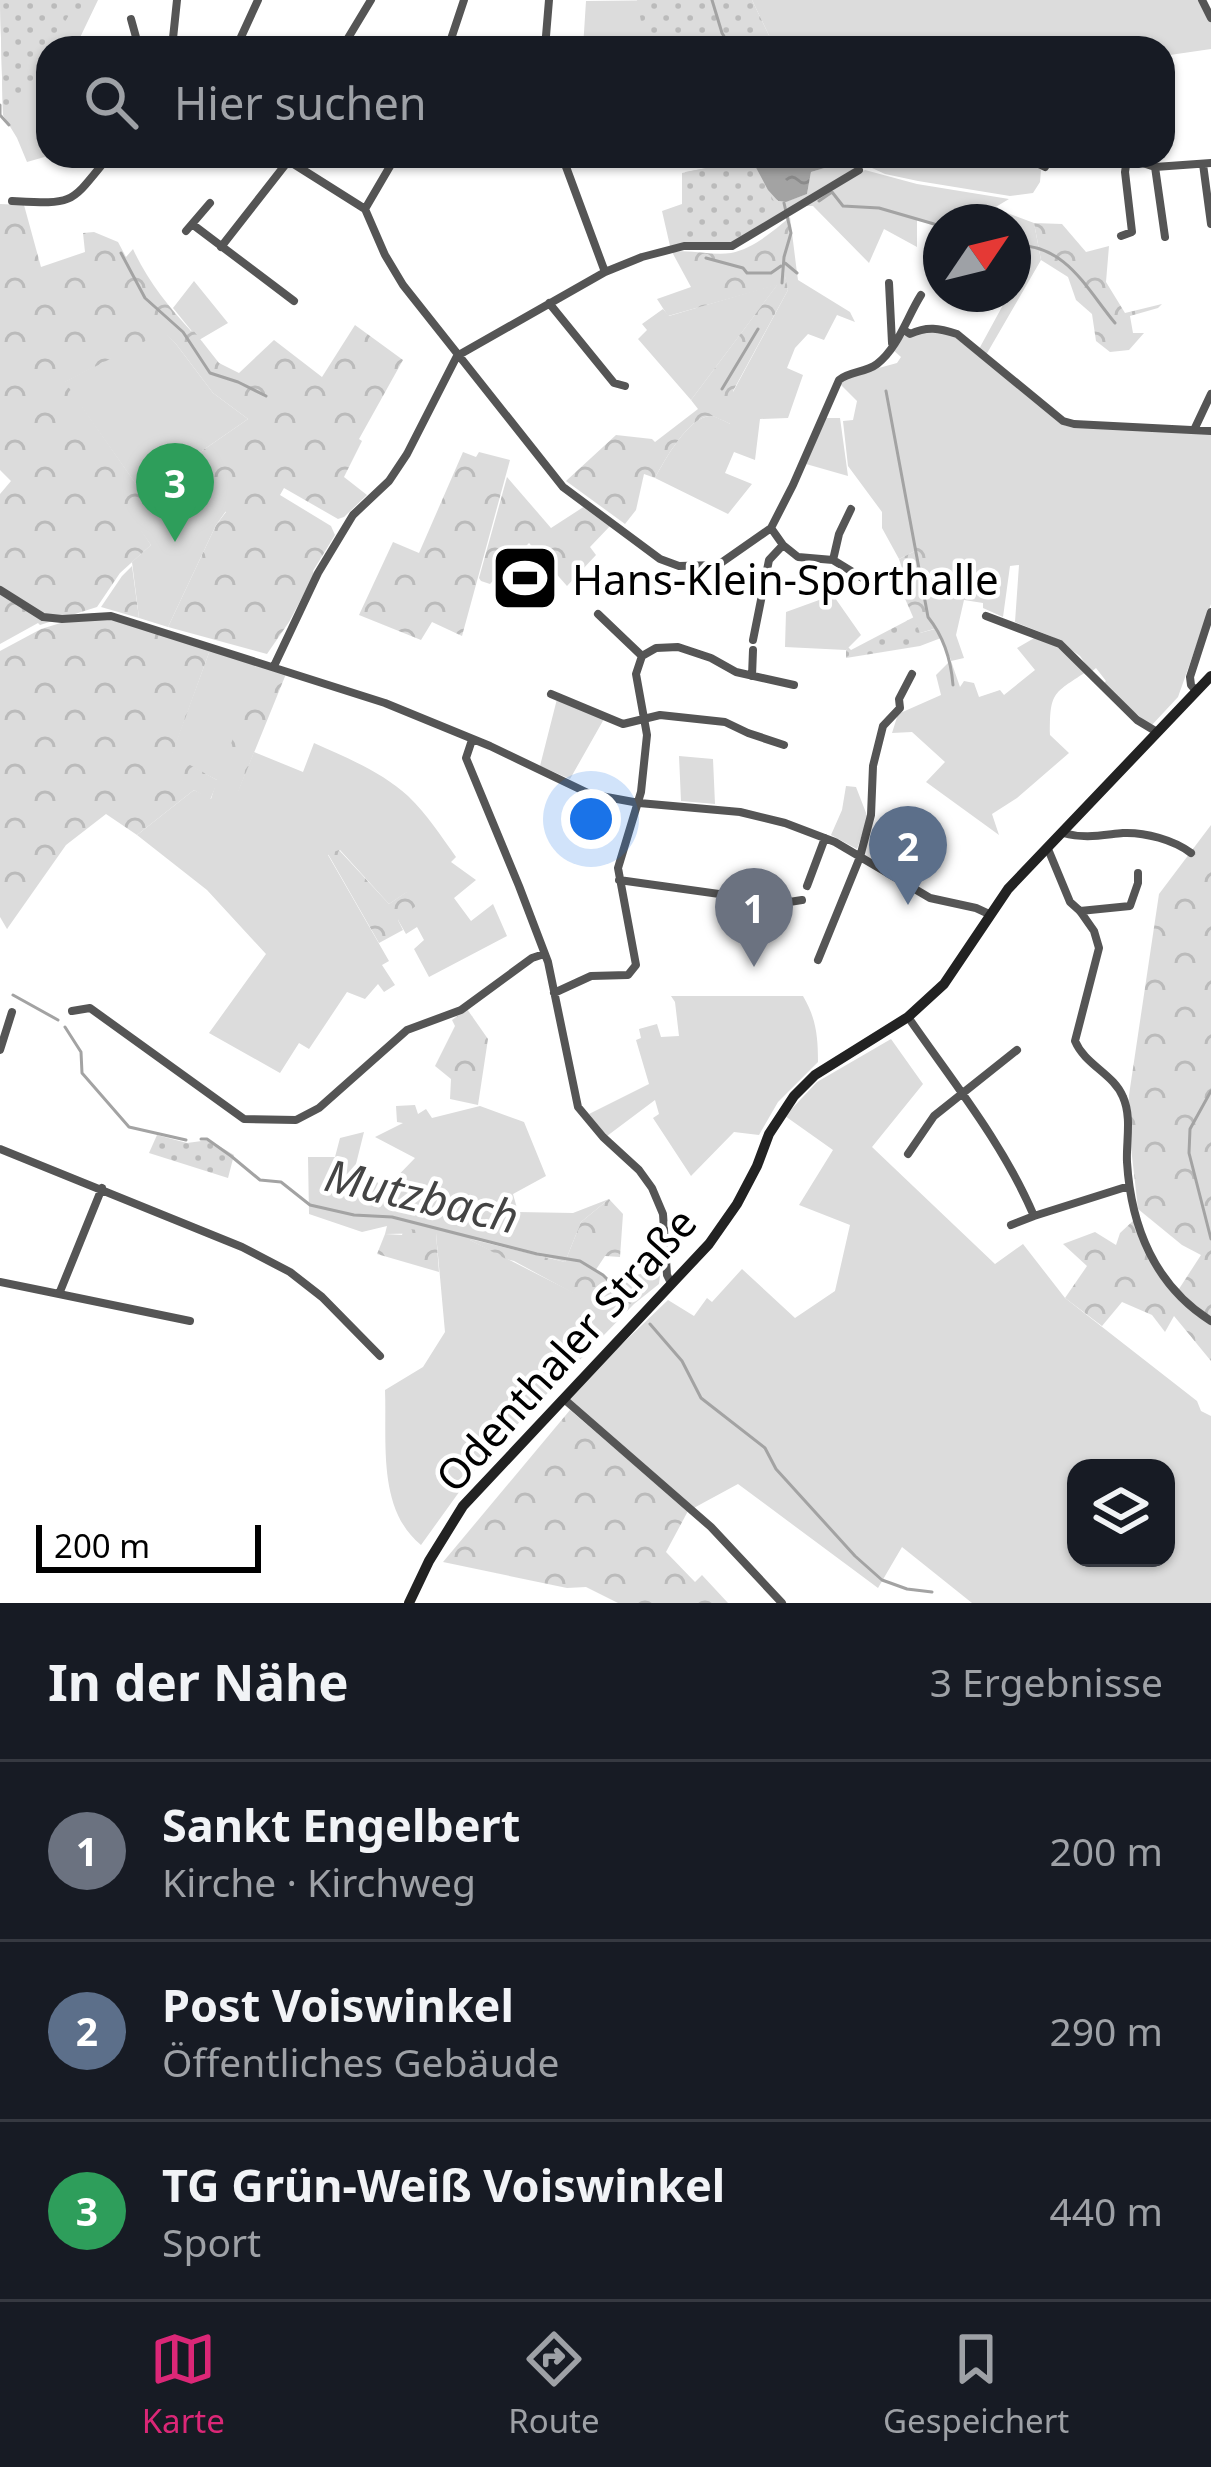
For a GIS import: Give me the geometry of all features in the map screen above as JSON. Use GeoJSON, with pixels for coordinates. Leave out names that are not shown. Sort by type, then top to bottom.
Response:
{"type":"FeatureCollection","features":[{"type":"Feature","properties":{"kind":"main road","name":"Odenthaler Straße"},"geometry":{"type":"LineString","coordinates":[[410,1603],[463,1506],[709,1244],[737,1204],[769,1134],[794,1096],[815,1075],[908,1017],[944,984],[1008,889],[1211,676]]}},
{"type":"Feature","properties":{"kind":"street"},"geometry":{"type":"LineString","coordinates":[[173,36],[177,0]]}},
{"type":"Feature","properties":{"kind":"street"},"geometry":{"type":"LineString","coordinates":[[242,36],[258,0]]}},
{"type":"Feature","properties":{"kind":"street"},"geometry":{"type":"LineString","coordinates":[[349,36],[371,0]]}},
{"type":"Feature","properties":{"kind":"street"},"geometry":{"type":"LineString","coordinates":[[452,36],[464,0]]}},
{"type":"Feature","properties":{"kind":"street"},"geometry":{"type":"LineString","coordinates":[[546,36],[548,0]]}},
{"type":"Feature","properties":{"kind":"street"},"geometry":{"type":"LineString","coordinates":[[1202,0],[1211,18]]}},
{"type":"Feature","properties":{"kind":"street"},"geometry":{"type":"LineString","coordinates":[[131,19],[136,36]]}},
{"type":"Feature","properties":{"kind":"street"},"geometry":{"type":"LineString","coordinates":[[1175,165],[1207,163],[1211,224]]}},
{"type":"Feature","properties":{"kind":"street"},"geometry":{"type":"LineString","coordinates":[[12,201],[68,201],[99,168]]}},
{"type":"Feature","properties":{"kind":"street"},"geometry":{"type":"LineString","coordinates":[[221,247],[278,168]]}},
{"type":"Feature","properties":{"kind":"street"},"geometry":{"type":"LineString","coordinates":[[301,168],[365,209],[402,284],[563,487],[660,559],[680,566],[718,565],[771,528],[839,380],[878,364],[904,330],[921,295]]}},
{"type":"Feature","properties":{"kind":"street"},"geometry":{"type":"LineString","coordinates":[[365,209],[388,168]]}},
{"type":"Feature","properties":{"kind":"street"},"geometry":{"type":"LineString","coordinates":[[566,168],[605,272]]}},
{"type":"Feature","properties":{"kind":"street"},"geometry":{"type":"LineString","coordinates":[[1121,236],[1132,232],[1125,168]]}},
{"type":"Feature","properties":{"kind":"street"},"geometry":{"type":"LineString","coordinates":[[1155,168],[1165,237]]}},
{"type":"Feature","properties":{"kind":"street"},"geometry":{"type":"LineString","coordinates":[[274,666],[353,515],[389,481],[457,356],[605,272],[641,257],[684,246],[732,246],[859,170]]}},
{"type":"Feature","properties":{"kind":"street"},"geometry":{"type":"LineString","coordinates":[[210,203],[189,228],[294,301]]}},
{"type":"Feature","properties":{"kind":"street"},"geometry":{"type":"LineString","coordinates":[[889,283],[892,345]]}},
{"type":"Feature","properties":{"kind":"street"},"geometry":{"type":"LineString","coordinates":[[549,304],[614,383],[625,386]]}},
{"type":"Feature","properties":{"kind":"street"},"geometry":{"type":"LineString","coordinates":[[904,330],[910,334],[940,328],[957,334],[1063,421],[1211,431]]}},
{"type":"Feature","properties":{"kind":"street"},"geometry":{"type":"LineString","coordinates":[[1194,430],[1211,394]]}},
{"type":"Feature","properties":{"kind":"street"},"geometry":{"type":"LineString","coordinates":[[833,560],[851,509]]}},
{"type":"Feature","properties":{"kind":"street"},"geometry":{"type":"LineString","coordinates":[[771,528],[791,553],[805,560],[833,560],[869,582]]}},
{"type":"Feature","properties":{"kind":"street"},"geometry":{"type":"LineString","coordinates":[[752,676],[769,560],[783,545]]}},
{"type":"Feature","properties":{"kind":"street"},"geometry":{"type":"LineString","coordinates":[[0,590],[43,617],[111,616],[385,703],[590,794],[740,812],[785,823],[825,838],[910,890],[989,914]]}},
{"type":"Feature","properties":{"kind":"street"},"geometry":{"type":"LineString","coordinates":[[1196,691],[1190,677],[1211,613]]}},
{"type":"Feature","properties":{"kind":"street"},"geometry":{"type":"LineString","coordinates":[[598,614],[642,656]]}},
{"type":"Feature","properties":{"kind":"street"},"geometry":{"type":"LineString","coordinates":[[986,616],[1060,644],[1125,709],[1157,733]]}},
{"type":"Feature","properties":{"kind":"street"},"geometry":{"type":"LineString","coordinates":[[553,993],[591,976],[626,975],[634,970],[619,861],[639,803],[647,735],[636,674],[642,656],[656,648],[678,647],[736,672],[794,685]]}},
{"type":"Feature","properties":{"kind":"street"},"geometry":{"type":"LineString","coordinates":[[818,960],[860,857],[871,815],[880,735],[900,708],[899,699],[912,674]]}},
{"type":"Feature","properties":{"kind":"street"},"geometry":{"type":"LineString","coordinates":[[551,694],[623,724],[660,715],[725,722],[784,745]]}},
{"type":"Feature","properties":{"kind":"street"},"geometry":{"type":"LineString","coordinates":[[472,740],[466,758],[544,954],[578,1107],[639,1170],[658,1199],[671,1283]]}},
{"type":"Feature","properties":{"kind":"street"},"geometry":{"type":"LineString","coordinates":[[1063,833],[1079,838],[1140,834],[1178,844],[1191,853]]}},
{"type":"Feature","properties":{"kind":"street"},"geometry":{"type":"LineString","coordinates":[[807,886],[825,838]]}},
{"type":"Feature","properties":{"kind":"street"},"geometry":{"type":"LineString","coordinates":[[1048,849],[1070,902],[1094,931],[1099,948],[1075,1041],[1081,1054],[1119,1089],[1125,1102],[1129,1186],[1143,1242],[1182,1301],[1211,1322]]}},
{"type":"Feature","properties":{"kind":"street"},"geometry":{"type":"LineString","coordinates":[[1080,911],[1130,906],[1138,873]]}},
{"type":"Feature","properties":{"kind":"street"},"geometry":{"type":"LineString","coordinates":[[619,880],[783,903],[802,900]]}},
{"type":"Feature","properties":{"kind":"street"},"geometry":{"type":"LineString","coordinates":[[72,1011],[90,1008],[244,1119],[296,1120],[319,1108],[406,1030],[461,1010],[544,954]]}},
{"type":"Feature","properties":{"kind":"street"},"geometry":{"type":"LineString","coordinates":[[0,1050],[12,1012]]}},
{"type":"Feature","properties":{"kind":"street"},"geometry":{"type":"LineString","coordinates":[[908,1017],[1002,1149],[1034,1216]]}},
{"type":"Feature","properties":{"kind":"street"},"geometry":{"type":"LineString","coordinates":[[908,1154],[934,1116],[1018,1050]]}},
{"type":"Feature","properties":{"kind":"street"},"geometry":{"type":"LineString","coordinates":[[0,1149],[242,1246],[290,1272],[380,1356]]}},
{"type":"Feature","properties":{"kind":"street"},"geometry":{"type":"LineString","coordinates":[[1011,1225],[1129,1186]]}},
{"type":"Feature","properties":{"kind":"street"},"geometry":{"type":"LineString","coordinates":[[59,1294],[102,1188]]}},
{"type":"Feature","properties":{"kind":"street"},"geometry":{"type":"LineString","coordinates":[[0,1282],[190,1322]]}},
{"type":"Feature","properties":{"kind":"street"},"geometry":{"type":"LineString","coordinates":[[562,1398],[711,1527],[782,1603]]}},
{"type":"Feature","properties":{"kind":"green space"},"geometry":{"type":"Polygon","coordinates":[[[0,0],[98,0],[81,36],[36,36],[36,159],[27,162],[3,115],[0,0]]]}},
{"type":"Feature","properties":{"kind":"green space"},"geometry":{"type":"Polygon","coordinates":[[[0,0],[85,0],[64,24],[72,30],[68,36],[36,36],[36,81],[3,115],[0,0]]]}},
{"type":"Feature","properties":{"kind":"green space"},"geometry":{"type":"Polygon","coordinates":[[[637,0],[752,0],[769,36],[644,36],[637,0]]]}},
{"type":"Feature","properties":{"kind":"green space"},"geometry":{"type":"Polygon","coordinates":[[[677,0],[654,36],[584,36],[586,1],[677,0]]]}},
{"type":"Feature","properties":{"kind":"green space"},"geometry":{"type":"Polygon","coordinates":[[[752,0],[1199,0],[1211,23],[1211,49],[1175,54],[1175,36],[769,36],[752,0]]]}},
{"type":"Feature","properties":{"kind":"green space"},"geometry":{"type":"Polygon","coordinates":[[[706,168],[773,168],[777,201],[785,202],[807,194],[811,172],[854,168],[744,241],[670,246],[662,211],[682,204],[682,173],[706,168]]]}},
{"type":"Feature","properties":{"kind":"green space"},"geometry":{"type":"Polygon","coordinates":[[[756,168],[782,211],[727,247],[687,243],[685,172],[756,168]]]}},
{"type":"Feature","properties":{"kind":"green space"},"geometry":{"type":"Polygon","coordinates":[[[872,168],[1041,170],[1033,193],[1010,196],[872,168]]]}},
{"type":"Feature","properties":{"kind":"green space"},"geometry":{"type":"Polygon","coordinates":[[[865,170],[1009,199],[1001,204],[923,204],[923,220],[917,219],[917,247],[884,229],[869,263],[813,206],[806,206],[865,170]]]}},
{"type":"Feature","properties":{"kind":"green space"},"geometry":{"type":"Polygon","coordinates":[[[0,204],[24,205],[41,267],[85,252],[83,233],[94,232],[118,242],[126,257],[133,249],[174,312],[219,363],[239,373],[274,340],[322,377],[355,325],[403,360],[359,439],[344,477],[367,495],[338,519],[284,488],[280,495],[331,526],[335,535],[267,654],[168,627],[226,512],[190,483],[139,527],[151,545],[120,573],[97,607],[38,623],[0,644],[0,494],[11,481],[0,470],[0,204]],[[163,332],[65,382],[145,497],[248,419],[213,393],[163,332]]]}},
{"type":"Feature","properties":{"kind":"green space"},"geometry":{"type":"Polygon","coordinates":[[[790,217],[797,273],[783,264],[788,290],[733,391],[740,421],[730,424],[712,416],[695,422],[655,478],[644,474],[636,510],[625,524],[566,481],[616,435],[655,442],[698,409],[691,400],[777,285],[668,316],[657,299],[691,287],[672,252],[739,251],[790,217]]]}},
{"type":"Feature","properties":{"kind":"green space"},"geometry":{"type":"Polygon","coordinates":[[[1031,222],[1034,223],[1041,260],[1031,277],[1031,222]]]}},
{"type":"Feature","properties":{"kind":"green space"},"geometry":{"type":"Polygon","coordinates":[[[1034,223],[1062,224],[1086,252],[1109,246],[1106,282],[1125,313],[1162,304],[1130,316],[1133,333],[1144,333],[1129,350],[1110,352],[1096,341],[1092,314],[1076,300],[1068,277],[1041,260],[1034,223]]]}},
{"type":"Feature","properties":{"kind":"green space"},"geometry":{"type":"Polygon","coordinates":[[[782,262],[797,273],[798,280],[850,312],[855,322],[837,315],[824,340],[808,334],[795,348],[787,368],[803,375],[788,418],[760,419],[755,460],[734,452],[725,473],[752,484],[728,514],[655,478],[695,422],[712,416],[730,424],[733,392],[788,290],[782,262]]]}},
{"type":"Feature","properties":{"kind":"green space"},"geometry":{"type":"Polygon","coordinates":[[[194,281],[228,323],[199,340],[173,308],[194,281]]]}},
{"type":"Feature","properties":{"kind":"green space"},"geometry":{"type":"Polygon","coordinates":[[[778,284],[691,400],[638,339],[647,330],[642,324],[663,309],[669,316],[778,284]]]}},
{"type":"Feature","properties":{"kind":"green space"},"geometry":{"type":"Polygon","coordinates":[[[999,312],[1011,312],[986,355],[979,349],[999,312]]]}},
{"type":"Feature","properties":{"kind":"green space"},"geometry":{"type":"Polygon","coordinates":[[[163,331],[213,393],[248,419],[145,497],[64,382],[163,331]]]}},
{"type":"Feature","properties":{"kind":"green space"},"geometry":{"type":"Polygon","coordinates":[[[905,335],[952,335],[1066,426],[1211,434],[1211,604],[1178,697],[1151,726],[1102,685],[1106,681],[1096,668],[1091,672],[1080,656],[1053,637],[1015,622],[1019,565],[1010,566],[1003,617],[983,608],[983,603],[964,600],[956,635],[964,658],[951,661],[960,687],[964,681],[974,683],[979,697],[1000,690],[1004,695],[1035,670],[1017,648],[1036,637],[1058,646],[1086,672],[1052,702],[1050,735],[1069,753],[992,814],[999,835],[926,782],[945,762],[912,732],[892,733],[898,714],[941,695],[936,675],[951,660],[941,638],[920,646],[920,633],[935,629],[928,617],[915,551],[899,559],[882,528],[882,512],[848,466],[843,421],[853,420],[857,401],[840,384],[846,377],[897,363],[901,357],[892,349],[905,335]]]}},
{"type":"Feature","properties":{"kind":"green space"},"geometry":{"type":"Polygon","coordinates":[[[826,418],[840,418],[848,476],[806,464],[826,418]]]}},
{"type":"Feature","properties":{"kind":"green space"},"geometry":{"type":"Polygon","coordinates":[[[463,452],[510,460],[462,636],[432,622],[421,640],[359,615],[393,542],[419,553],[463,452]]]}},
{"type":"Feature","properties":{"kind":"green space"},"geometry":{"type":"Polygon","coordinates":[[[507,477],[551,528],[585,506],[611,525],[590,547],[596,555],[567,586],[529,543],[490,584],[479,578],[507,477]]]}},
{"type":"Feature","properties":{"kind":"green space"},"geometry":{"type":"Polygon","coordinates":[[[190,483],[226,511],[168,627],[139,618],[132,562],[151,545],[138,527],[190,483]]]}},
{"type":"Feature","properties":{"kind":"green space"},"geometry":{"type":"Polygon","coordinates":[[[941,540],[939,563],[917,567],[928,617],[937,628],[920,633],[903,594],[899,559],[915,547],[941,540]]]}},
{"type":"Feature","properties":{"kind":"green space"},"geometry":{"type":"Polygon","coordinates":[[[132,566],[139,618],[101,607],[132,566]]]}},
{"type":"Feature","properties":{"kind":"green space"},"geometry":{"type":"Polygon","coordinates":[[[833,595],[861,635],[846,650],[785,647],[786,612],[833,595]]]}},
{"type":"Feature","properties":{"kind":"green space"},"geometry":{"type":"Polygon","coordinates":[[[93,613],[210,650],[172,755],[217,780],[261,666],[286,674],[238,792],[218,781],[210,800],[194,790],[137,835],[106,814],[66,845],[7,929],[0,917],[0,651],[41,629],[93,613]]]}},
{"type":"Feature","properties":{"kind":"green space"},"geometry":{"type":"Polygon","coordinates":[[[914,617],[920,646],[846,658],[848,647],[851,650],[914,617]]]}},
{"type":"Feature","properties":{"kind":"green space"},"geometry":{"type":"Polygon","coordinates":[[[210,650],[261,666],[238,791],[254,752],[303,772],[314,743],[363,766],[415,803],[456,857],[451,862],[476,880],[454,898],[471,921],[493,904],[507,936],[429,977],[414,949],[424,940],[417,927],[406,934],[398,920],[407,892],[389,904],[340,850],[328,855],[389,961],[382,965],[395,985],[384,992],[378,984],[365,999],[347,992],[309,1049],[299,1043],[280,1073],[209,1033],[266,954],[207,890],[137,835],[194,790],[211,799],[217,780],[171,756],[210,650]]]}},
{"type":"Feature","properties":{"kind":"green space"},"geometry":{"type":"Polygon","coordinates":[[[557,699],[604,719],[570,779],[540,766],[557,699]]]}},
{"type":"Feature","properties":{"kind":"green space"},"geometry":{"type":"Polygon","coordinates":[[[679,756],[713,759],[715,804],[681,801],[679,756]]]}},
{"type":"Feature","properties":{"kind":"green space"},"geometry":{"type":"Polygon","coordinates":[[[846,786],[856,787],[868,818],[857,849],[831,835],[846,786]]]}},
{"type":"Feature","properties":{"kind":"green space"},"geometry":{"type":"Polygon","coordinates":[[[1211,825],[1211,1317],[1177,1292],[1201,1255],[1138,1209],[1128,1121],[1159,894],[1211,825]]]}},
{"type":"Feature","properties":{"kind":"green space"},"geometry":{"type":"Polygon","coordinates":[[[339,850],[389,904],[408,891],[417,905],[398,920],[403,930],[379,943],[328,854],[339,850]]]}},
{"type":"Feature","properties":{"kind":"green space"},"geometry":{"type":"Polygon","coordinates":[[[671,996],[803,996],[817,1035],[818,1062],[778,1102],[759,1135],[734,1132],[691,1176],[653,1118],[659,1114],[655,1100],[607,1136],[589,1114],[649,1084],[636,1040],[641,1038],[639,1029],[657,1024],[661,1037],[679,1036],[671,996]]]}},
{"type":"Feature","properties":{"kind":"green space"},"geometry":{"type":"Polygon","coordinates":[[[467,1009],[488,1039],[478,1105],[450,1099],[451,1079],[435,1066],[455,1026],[452,1020],[467,1009]]]}},
{"type":"Feature","properties":{"kind":"green space"},"geometry":{"type":"Polygon","coordinates":[[[891,1039],[923,1084],[872,1147],[995,1264],[1023,1244],[1065,1298],[1211,1416],[1211,1603],[972,1603],[902,1547],[878,1588],[738,1484],[690,1510],[566,1398],[668,1300],[694,1316],[707,1298],[712,1302],[742,1269],[795,1318],[835,1291],[850,1225],[799,1205],[833,1150],[785,1116],[817,1082],[891,1039]]]}},
{"type":"Feature","properties":{"kind":"green space"},"geometry":{"type":"Polygon","coordinates":[[[415,1105],[418,1114],[426,1109],[432,1118],[480,1106],[524,1122],[546,1176],[513,1194],[518,1212],[573,1213],[609,1199],[581,1222],[565,1262],[470,1240],[596,1304],[607,1288],[620,1290],[613,1282],[661,1268],[659,1284],[480,1463],[421,1545],[397,1513],[391,1494],[385,1390],[423,1367],[445,1332],[436,1233],[385,1234],[387,1226],[362,1232],[309,1214],[308,1157],[335,1157],[340,1138],[364,1132],[356,1164],[385,1189],[415,1158],[375,1137],[403,1123],[397,1122],[396,1106],[415,1105]]]}},
{"type":"Feature","properties":{"kind":"green space"},"geometry":{"type":"Polygon","coordinates":[[[157,1135],[187,1143],[209,1140],[234,1155],[228,1178],[149,1153],[157,1135]]]}},
{"type":"Feature","properties":{"kind":"green space"},"geometry":{"type":"Polygon","coordinates":[[[609,1199],[623,1214],[620,1257],[605,1256],[595,1271],[622,1293],[607,1288],[595,1305],[466,1238],[565,1262],[581,1222],[609,1199]]]}},
{"type":"Feature","properties":{"kind":"green space"},"geometry":{"type":"Polygon","coordinates":[[[1135,1219],[1162,1280],[1211,1325],[1211,1361],[1174,1316],[1165,1332],[1152,1315],[1122,1302],[1102,1326],[1065,1298],[1087,1266],[1063,1244],[1095,1232],[1116,1245],[1120,1233],[1135,1219]]]}},
{"type":"Feature","properties":{"kind":"green space"},"geometry":{"type":"Polygon","coordinates":[[[404,1228],[436,1233],[439,1272],[377,1254],[385,1234],[402,1235],[404,1228]]]}},
{"type":"Feature","properties":{"kind":"green space"},"geometry":{"type":"Polygon","coordinates":[[[570,1410],[688,1511],[666,1552],[695,1582],[702,1575],[728,1603],[618,1603],[586,1587],[567,1588],[443,1562],[570,1410]]]}},
{"type":"Feature","properties":{"kind":"water"},"geometry":{"type":"Polygon","coordinates":[[[756,168],[824,168],[811,172],[807,194],[786,202],[778,201],[756,168]]]}},
{"type":"Feature","properties":{"kind":"waterway"},"geometry":{"type":"LineString","coordinates":[[712,0],[724,36]]}},
{"type":"Feature","properties":{"kind":"waterway"},"geometry":{"type":"LineString","coordinates":[[0,105],[0,115],[9,125]]}},
{"type":"Feature","properties":{"kind":"waterway"},"geometry":{"type":"LineString","coordinates":[[819,201],[832,192],[843,206],[879,208],[923,221]]}},
{"type":"Feature","properties":{"kind":"waterway"},"geometry":{"type":"LineString","coordinates":[[782,283],[791,233],[784,203]]}},
{"type":"Feature","properties":{"kind":"waterway"},"geometry":{"type":"LineString","coordinates":[[1031,247],[1073,270],[1115,323]]}},
{"type":"Feature","properties":{"kind":"waterway"},"geometry":{"type":"LineString","coordinates":[[121,253],[145,298],[183,332],[210,373],[266,396]]}},
{"type":"Feature","properties":{"kind":"waterway"},"geometry":{"type":"LineString","coordinates":[[706,258],[747,273],[771,273],[781,266]]}},
{"type":"Feature","properties":{"kind":"waterway"},"geometry":{"type":"LineString","coordinates":[[785,263],[797,273]]}},
{"type":"Feature","properties":{"kind":"waterway"},"geometry":{"type":"LineString","coordinates":[[722,389],[758,329]]}},
{"type":"Feature","properties":{"kind":"waterway"},"geometry":{"type":"LineString","coordinates":[[886,391],[928,617],[946,649],[953,685]]}},
{"type":"Feature","properties":{"kind":"waterway","name":"Mutzbach"},"geometry":{"type":"LineString","coordinates":[[13,995],[58,1020]]}},
{"type":"Feature","properties":{"kind":"waterway","name":"Mutzbach"},"geometry":{"type":"LineString","coordinates":[[65,1027],[81,1052],[82,1073],[129,1127],[186,1140]]}},
{"type":"Feature","properties":{"kind":"waterway"},"geometry":{"type":"LineString","coordinates":[[1211,1091],[1190,1129],[1189,1153],[1211,1239]]}},
{"type":"Feature","properties":{"kind":"waterway","name":"Mutzbach"},"geometry":{"type":"LineString","coordinates":[[201,1139],[260,1180],[281,1182],[310,1205],[392,1217],[580,1261],[603,1275],[630,1302]]}},
{"type":"Feature","properties":{"kind":"waterway","name":"Mutzbach"},"geometry":{"type":"LineString","coordinates":[[650,1324],[682,1361],[701,1398],[765,1448],[776,1469],[855,1556],[882,1580],[932,1592]]}},
{"type":"Feature","properties":{"kind":"place","name":"TG Grün-Weiß Voiswinkel"},"geometry":{"type":"Point","coordinates":[175,542]}},
{"type":"Feature","properties":{"kind":"place","name":"Hans-Klein-Sporthalle"},"geometry":{"type":"Point","coordinates":[525,578]}},
{"type":"Feature","properties":{"kind":"place","name":"Post Voiswinkel"},"geometry":{"type":"Point","coordinates":[908,905]}},
{"type":"Feature","properties":{"kind":"place","name":"Sankt Engelbert"},"geometry":{"type":"Point","coordinates":[754,967]}}]}
